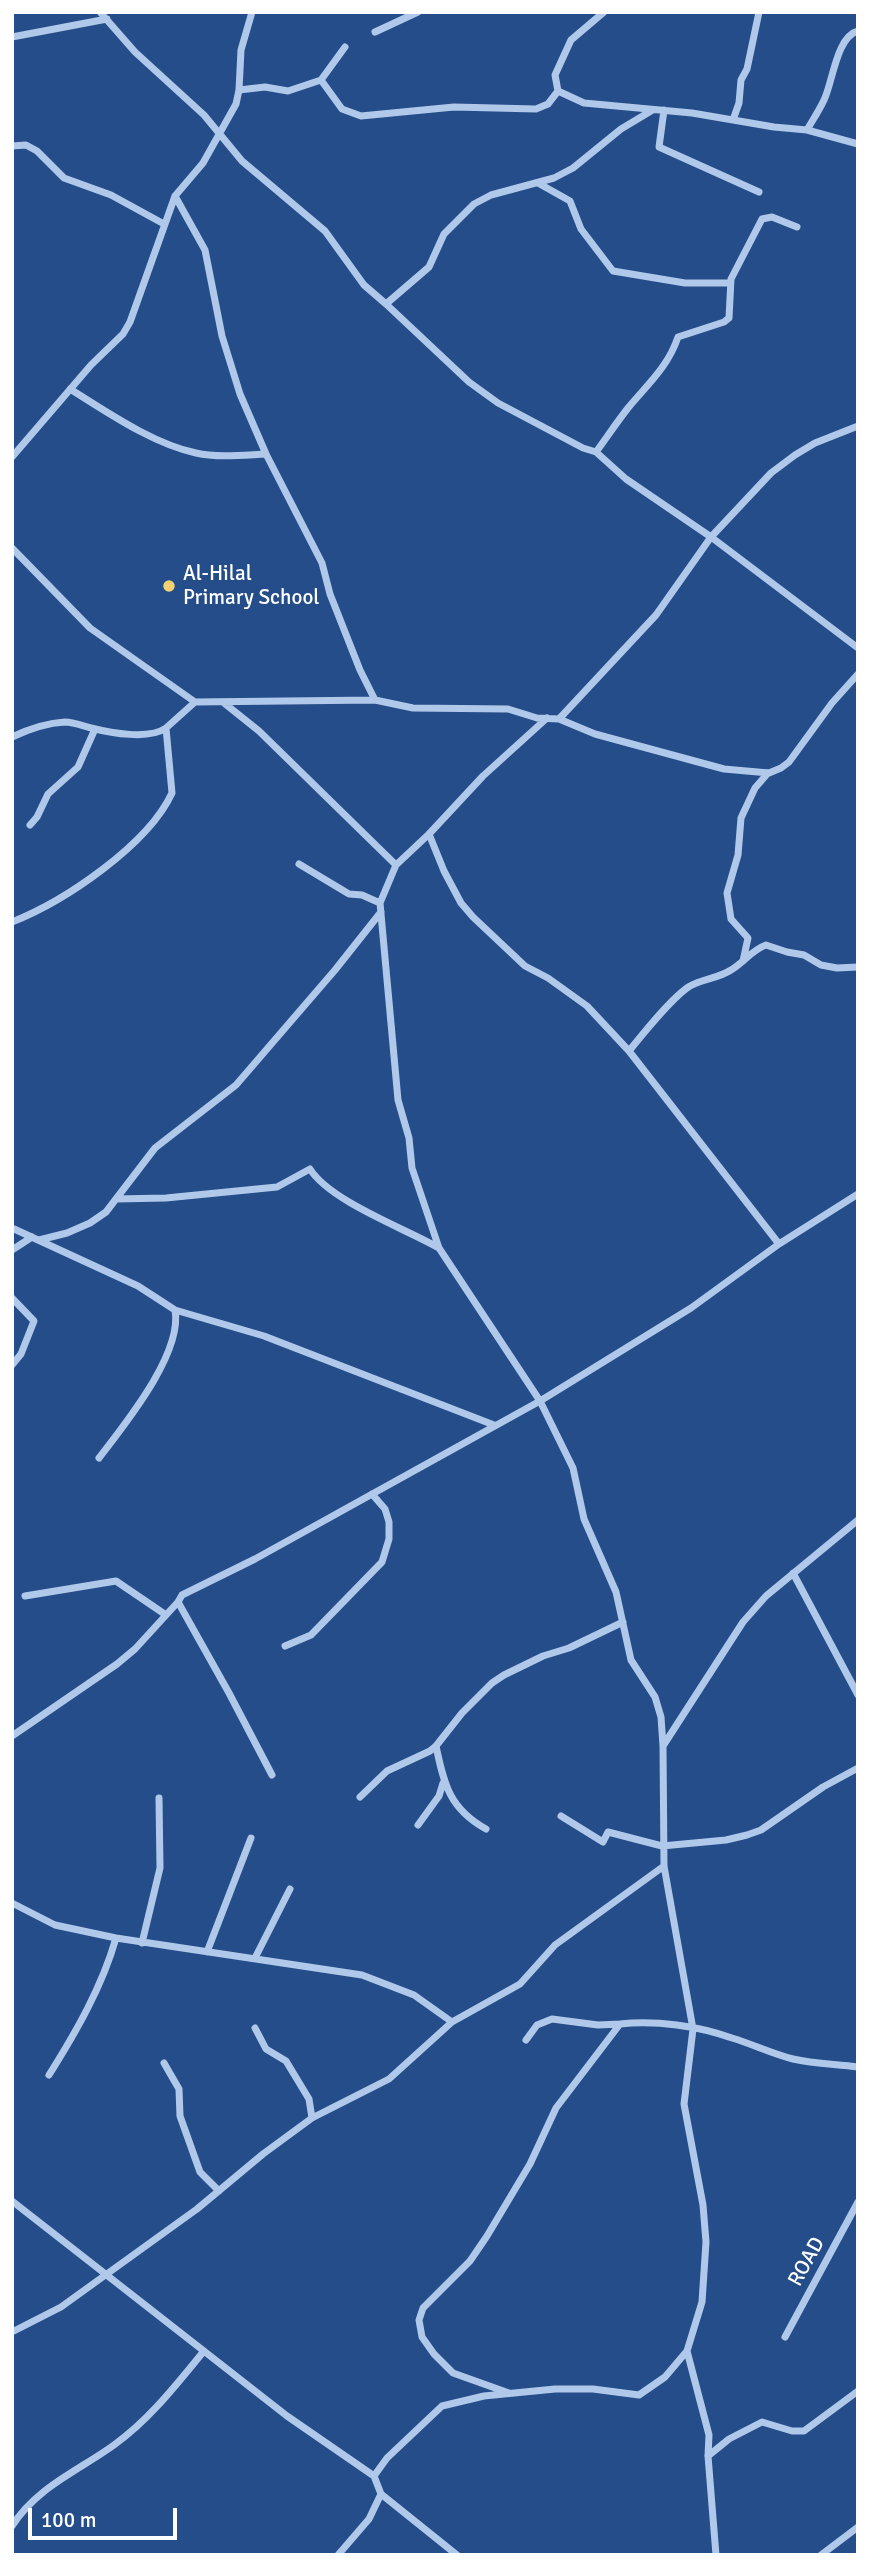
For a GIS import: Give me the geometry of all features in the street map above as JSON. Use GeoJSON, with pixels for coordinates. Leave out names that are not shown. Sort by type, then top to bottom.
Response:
{"type":"FeatureCollection","features":[{"type":"Feature","properties":{"kind":"street"},"geometry":{"type":"LineString","coordinates":[[100,12],[135,52],[204,115],[267,183],[316,222],[340,250],[364,285],[470,382],[498,403],[583,448],[596,452],[626,479],[711,537],[858,648]]}},
{"type":"Feature","properties":{"kind":"street"},"geometry":{"type":"LineString","coordinates":[[12,457],[91,365],[123,334],[130,322],[175,196],[203,163],[236,104],[241,50],[252,12]]}},
{"type":"Feature","properties":{"kind":"street"},"geometry":{"type":"LineString","coordinates":[[375,32],[418,12]]}},
{"type":"Feature","properties":{"kind":"street"},"geometry":{"type":"LineString","coordinates":[[321,80],[342,109],[361,116],[454,107],[536,109],[548,104],[558,91],[555,75],[571,40],[604,12]]}},
{"type":"Feature","properties":{"kind":"street"},"geometry":{"type":"LineString","coordinates":[[733,120],[759,12]]}},
{"type":"Feature","properties":{"kind":"street"},"geometry":{"type":"LineString","coordinates":[[12,37],[107,19]]}},
{"type":"Feature","properties":{"kind":"street"},"geometry":{"type":"LineString","coordinates":[[807,130],[824,101],[837,57],[851,33],[858,31]]}},
{"type":"Feature","properties":{"kind":"street"},"geometry":{"type":"LineString","coordinates":[[239,90],[265,87],[288,91],[321,80],[345,47]]}},
{"type":"Feature","properties":{"kind":"street"},"geometry":{"type":"LineString","coordinates":[[558,91],[584,103],[651,111],[664,110],[807,130],[858,144]]}},
{"type":"Feature","properties":{"kind":"street"},"geometry":{"type":"LineString","coordinates":[[664,110],[659,147],[759,192]]}},
{"type":"Feature","properties":{"kind":"street"},"geometry":{"type":"LineString","coordinates":[[386,304],[429,267],[444,234],[474,204],[491,195],[554,178],[573,167],[621,129],[651,111]]}},
{"type":"Feature","properties":{"kind":"street"},"geometry":{"type":"LineString","coordinates":[[12,146],[26,145],[37,151],[64,178],[111,195],[164,224]]}},
{"type":"Feature","properties":{"kind":"street"},"geometry":{"type":"LineString","coordinates":[[538,183],[570,201],[581,229],[613,271],[685,283],[729,283]]}},
{"type":"Feature","properties":{"kind":"street"},"geometry":{"type":"LineString","coordinates":[[175,196],[205,250],[222,336],[240,394],[322,563],[330,594],[375,700]]}},
{"type":"Feature","properties":{"kind":"street"},"geometry":{"type":"LineString","coordinates":[[596,452],[629,407],[665,365],[678,338],[724,322],[729,317],[729,283],[762,219],[772,217],[797,227]]}},
{"type":"Feature","properties":{"kind":"street"},"geometry":{"type":"LineString","coordinates":[[70,389],[146,432],[196,453],[267,454]]}},
{"type":"Feature","properties":{"kind":"street"},"geometry":{"type":"LineString","coordinates":[[559,719],[656,615],[711,537],[771,473],[815,443],[858,426]]}},
{"type":"Feature","properties":{"kind":"street"},"geometry":{"type":"LineString","coordinates":[[12,548],[90,628],[195,702],[375,700],[412,708],[508,709],[559,719],[595,734],[707,765],[742,772],[769,773],[789,762],[832,703],[858,674]]}},
{"type":"Feature","properties":{"kind":"street"},"geometry":{"type":"LineString","coordinates":[[12,737],[34,726],[67,722],[95,729],[158,734],[195,702]]}},
{"type":"Feature","properties":{"kind":"street"},"geometry":{"type":"LineString","coordinates":[[223,703],[259,731],[397,865]]}},
{"type":"Feature","properties":{"kind":"street"},"geometry":{"type":"LineString","coordinates":[[12,1250],[35,1239],[67,1233],[106,1212],[155,1147],[236,1085],[335,970],[381,907],[397,865],[466,792],[547,718]]}},
{"type":"Feature","properties":{"kind":"street"},"geometry":{"type":"LineString","coordinates":[[12,922],[112,864],[137,841],[172,793],[166,728]]}},
{"type":"Feature","properties":{"kind":"street"},"geometry":{"type":"LineString","coordinates":[[30,825],[37,817],[47,794],[78,767],[95,729]]}},
{"type":"Feature","properties":{"kind":"street"},"geometry":{"type":"LineString","coordinates":[[742,963],[748,938],[731,919],[727,892],[737,855],[741,818],[755,788],[769,773]]}},
{"type":"Feature","properties":{"kind":"street"},"geometry":{"type":"LineString","coordinates":[[429,834],[461,903],[485,930],[524,966],[548,978],[587,1006],[629,1051],[779,1244]]}},
{"type":"Feature","properties":{"kind":"street"},"geometry":{"type":"LineString","coordinates":[[299,864],[349,894],[362,895],[381,907]]}},
{"type":"Feature","properties":{"kind":"street"},"geometry":{"type":"LineString","coordinates":[[374,2476],[387,2458],[442,2406],[484,2396],[555,2389],[593,2389],[639,2395],[665,2377],[687,2351],[702,2302],[706,2242],[704,2205],[684,2104],[693,2029],[664,1866],[661,1717],[654,1697],[631,1660],[615,1592],[584,1519],[573,1468],[540,1401],[439,1248],[412,1168],[409,1138],[398,1100],[381,907]]}},
{"type":"Feature","properties":{"kind":"street"},"geometry":{"type":"LineString","coordinates":[[629,1051],[651,1024],[690,987],[727,972],[742,963],[755,949],[766,945],[804,955],[821,965],[837,968],[858,967]]}},
{"type":"Feature","properties":{"kind":"street"},"geometry":{"type":"LineString","coordinates":[[116,1199],[166,1198],[277,1187],[310,1169],[317,1180],[333,1193],[439,1248]]}},
{"type":"Feature","properties":{"kind":"street"},"geometry":{"type":"LineString","coordinates":[[12,1736],[117,1664],[135,1649],[182,1595],[255,1559],[540,1401],[691,1308],[779,1244],[858,1194]]}},
{"type":"Feature","properties":{"kind":"street"},"geometry":{"type":"LineString","coordinates":[[12,1228],[138,1286],[175,1310],[264,1336],[494,1425]]}},
{"type":"Feature","properties":{"kind":"street"},"geometry":{"type":"LineString","coordinates":[[12,1298],[34,1321],[21,1354],[12,1365]]}},
{"type":"Feature","properties":{"kind":"street"},"geometry":{"type":"LineString","coordinates":[[99,1458],[122,1429],[161,1368],[174,1340],[177,1322],[175,1310]]}},
{"type":"Feature","properties":{"kind":"street"},"geometry":{"type":"LineString","coordinates":[[285,1646],[311,1635],[320,1628],[382,1562],[389,1539],[389,1522],[385,1509],[372,1494]]}},
{"type":"Feature","properties":{"kind":"street"},"geometry":{"type":"LineString","coordinates":[[663,1746],[743,1622],[765,1596],[858,1520]]}},
{"type":"Feature","properties":{"kind":"street"},"geometry":{"type":"LineString","coordinates":[[793,1573],[858,1695]]}},
{"type":"Feature","properties":{"kind":"street"},"geometry":{"type":"LineString","coordinates":[[25,1596],[116,1581],[166,1615]]}},
{"type":"Feature","properties":{"kind":"street"},"geometry":{"type":"LineString","coordinates":[[178,1602],[272,1775]]}},
{"type":"Feature","properties":{"kind":"street"},"geometry":{"type":"LineString","coordinates":[[360,1797],[387,1771],[436,1746],[463,1713],[504,1675],[623,1622]]}},
{"type":"Feature","properties":{"kind":"street"},"geometry":{"type":"LineString","coordinates":[[436,1746],[443,1782],[454,1803],[469,1820],[486,1829]]}},
{"type":"Feature","properties":{"kind":"street"},"geometry":{"type":"LineString","coordinates":[[561,1816],[603,1842],[608,1832],[662,1846],[726,1840],[761,1830],[824,1787],[858,1768]]}},
{"type":"Feature","properties":{"kind":"street"},"geometry":{"type":"LineString","coordinates":[[418,1825],[439,1796],[443,1782]]}},
{"type":"Feature","properties":{"kind":"street"},"geometry":{"type":"LineString","coordinates":[[142,1943],[160,1868],[159,1798]]}},
{"type":"Feature","properties":{"kind":"street"},"geometry":{"type":"LineString","coordinates":[[206,1952],[251,1838]]}},
{"type":"Feature","properties":{"kind":"street"},"geometry":{"type":"LineString","coordinates":[[12,2332],[61,2307],[197,2209],[263,2154],[312,2118],[388,2079],[452,2022],[520,1984],[555,1945],[664,1866]]}},
{"type":"Feature","properties":{"kind":"street"},"geometry":{"type":"LineString","coordinates":[[255,1958],[290,1889]]}},
{"type":"Feature","properties":{"kind":"street"},"geometry":{"type":"LineString","coordinates":[[13,1906],[55,1925],[116,1938],[362,1975],[414,1996],[452,2022]]}},
{"type":"Feature","properties":{"kind":"street"},"geometry":{"type":"LineString","coordinates":[[49,2076],[107,1970],[116,1938]]}},
{"type":"Feature","properties":{"kind":"street"},"geometry":{"type":"LineString","coordinates":[[526,2040],[537,2025],[552,2019],[598,2025],[656,2023],[728,2036],[791,2059],[858,2067]]}},
{"type":"Feature","properties":{"kind":"street"},"geometry":{"type":"LineString","coordinates":[[509,2393],[453,2373],[422,2337],[419,2320],[423,2308],[470,2261],[530,2164],[556,2108],[620,2024]]}},
{"type":"Feature","properties":{"kind":"street"},"geometry":{"type":"LineString","coordinates":[[255,2028],[266,2049],[286,2062],[309,2099],[312,2118]]}},
{"type":"Feature","properties":{"kind":"street"},"geometry":{"type":"LineString","coordinates":[[164,2063],[179,2089],[180,2116],[200,2172],[219,2191]]}},
{"type":"Feature","properties":{"kind":"street"},"geometry":{"type":"LineString","coordinates":[[12,2201],[287,2416],[374,2476],[381,2494],[457,2555]]}},
{"type":"Feature","properties":{"kind":"street","name":"ROAD"},"geometry":{"type":"LineString","coordinates":[[785,2337],[858,2202]]}},
{"type":"Feature","properties":{"kind":"street"},"geometry":{"type":"LineString","coordinates":[[13,2523],[52,2483],[112,2446],[139,2425],[166,2399],[204,2351]]}},
{"type":"Feature","properties":{"kind":"street"},"geometry":{"type":"LineString","coordinates":[[687,2351],[709,2435],[708,2456],[716,2555]]}},
{"type":"Feature","properties":{"kind":"street"},"geometry":{"type":"LineString","coordinates":[[708,2456],[729,2439],[762,2422],[792,2431],[804,2431],[858,2391]]}},
{"type":"Feature","properties":{"kind":"street"},"geometry":{"type":"LineString","coordinates":[[338,2555],[369,2519],[381,2494]]}},
{"type":"Feature","properties":{"kind":"street"},"geometry":{"type":"LineString","coordinates":[[821,2555],[858,2527]]}},
{"type":"Feature","properties":{"kind":"place","name":"Al-Hilal Primary School"},"geometry":{"type":"Point","coordinates":[169,586]}}]}
